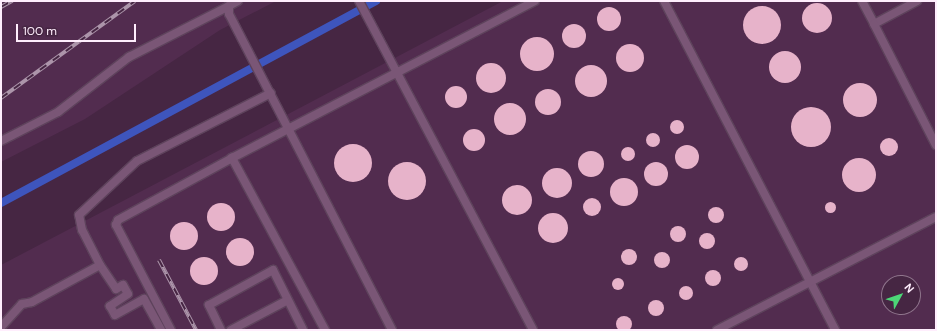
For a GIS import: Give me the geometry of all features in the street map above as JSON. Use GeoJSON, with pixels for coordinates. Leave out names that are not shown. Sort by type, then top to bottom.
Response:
{"type":"FeatureCollection","features":[{"type":"Feature","properties":{"kind":"street"},"geometry":{"type":"LineString","coordinates":[[1,141],[58,112],[129,57],[238,1]]}},
{"type":"Feature","properties":{"kind":"street"},"geometry":{"type":"LineString","coordinates":[[359,1],[398,71],[533,330]]}},
{"type":"Feature","properties":{"kind":"street"},"geometry":{"type":"LineString","coordinates":[[171,330],[116,225],[118,220],[289,126],[535,1]]}},
{"type":"Feature","properties":{"kind":"street"},"geometry":{"type":"LineString","coordinates":[[664,1],[835,330]]}},
{"type":"Feature","properties":{"kind":"street"},"geometry":{"type":"LineString","coordinates":[[862,1],[936,145]]}},
{"type":"Feature","properties":{"kind":"street"},"geometry":{"type":"LineString","coordinates":[[874,24],[917,1]]}},
{"type":"Feature","properties":{"kind":"street"},"geometry":{"type":"LineString","coordinates":[[229,6],[229,14],[289,126],[392,330]]}},
{"type":"Feature","properties":{"kind":"street"},"geometry":{"type":"LineString","coordinates":[[161,330],[144,299],[115,315],[110,306],[128,294],[123,285],[116,289],[100,265],[82,230],[79,215],[138,162],[271,93]]}},
{"type":"Feature","properties":{"kind":"street"},"geometry":{"type":"LineString","coordinates":[[232,158],[325,330]]}},
{"type":"Feature","properties":{"kind":"street"},"geometry":{"type":"LineString","coordinates":[[717,330],[936,217]]}},
{"type":"Feature","properties":{"kind":"street"},"geometry":{"type":"LineString","coordinates":[[1,327],[22,304],[32,302],[100,265]]}},
{"type":"Feature","properties":{"kind":"street"},"geometry":{"type":"LineString","coordinates":[[221,330],[209,305],[273,270],[303,330]]}},
{"type":"Feature","properties":{"kind":"street"},"geometry":{"type":"LineString","coordinates":[[231,330],[288,300]]}},
{"type":"Feature","properties":{"kind":"shaded area"},"geometry":{"type":"Polygon","coordinates":[[[1,1],[276,1],[220,30],[85,119],[1,162],[1,1]]]}},
{"type":"Feature","properties":{"kind":"shaded area"},"geometry":{"type":"Polygon","coordinates":[[[503,1],[936,1],[936,330],[1,330],[1,265],[503,1]]]}},
{"type":"Feature","properties":{"kind":"building"},"geometry":{"type":"Polygon","coordinates":[[[817,3],[828,7],[832,18],[828,29],[817,33],[806,29],[802,18],[806,7],[817,3]]]}},
{"type":"Feature","properties":{"kind":"building"},"geometry":{"type":"Polygon","coordinates":[[[762,6],[772,9],[778,15],[781,25],[778,35],[772,41],[762,44],[752,41],[746,35],[743,25],[746,15],[752,9],[762,6]]]}},
{"type":"Feature","properties":{"kind":"building"},"geometry":{"type":"Polygon","coordinates":[[[609,7],[618,10],[621,19],[618,28],[609,31],[600,28],[597,19],[600,10],[609,7]]]}},
{"type":"Feature","properties":{"kind":"building"},"geometry":{"type":"Polygon","coordinates":[[[574,24],[583,27],[586,36],[583,45],[574,48],[565,45],[562,36],[565,27],[574,24]]]}},
{"type":"Feature","properties":{"kind":"building"},"geometry":{"type":"Polygon","coordinates":[[[537,37],[549,42],[554,54],[549,66],[537,71],[525,66],[520,54],[525,42],[537,37]]]}},
{"type":"Feature","properties":{"kind":"building"},"geometry":{"type":"Polygon","coordinates":[[[630,44],[640,48],[644,58],[640,68],[630,72],[620,68],[616,58],[620,48],[630,44]]]}},
{"type":"Feature","properties":{"kind":"building"},"geometry":{"type":"Polygon","coordinates":[[[782,51],[788,51],[797,55],[801,67],[797,79],[788,83],[782,83],[773,79],[769,70],[769,64],[773,55],[782,51]]]}},
{"type":"Feature","properties":{"kind":"building"},"geometry":{"type":"Polygon","coordinates":[[[491,63],[502,67],[506,78],[502,89],[491,93],[480,89],[476,78],[480,67],[491,63]]]}},
{"type":"Feature","properties":{"kind":"building"},"geometry":{"type":"Polygon","coordinates":[[[588,65],[594,65],[604,72],[607,81],[606,87],[600,94],[594,97],[588,97],[578,90],[575,84],[575,78],[582,68],[588,65]]]}},
{"type":"Feature","properties":{"kind":"building"},"geometry":{"type":"Polygon","coordinates":[[[863,83],[872,88],[876,93],[876,107],[872,112],[867,116],[857,117],[853,116],[844,107],[843,97],[844,93],[853,84],[863,83]]]}},
{"type":"Feature","properties":{"kind":"building"},"geometry":{"type":"Polygon","coordinates":[[[456,86],[464,89],[467,97],[464,105],[456,108],[448,105],[445,97],[448,89],[456,86]]]}},
{"type":"Feature","properties":{"kind":"building"},"geometry":{"type":"Polygon","coordinates":[[[548,89],[557,93],[561,102],[557,111],[548,115],[539,111],[535,102],[539,93],[548,89]]]}},
{"type":"Feature","properties":{"kind":"building"},"geometry":{"type":"Polygon","coordinates":[[[510,103],[516,104],[523,110],[526,119],[525,125],[519,132],[510,135],[504,134],[497,128],[494,119],[495,113],[501,106],[510,103]]]}},
{"type":"Feature","properties":{"kind":"building"},"geometry":{"type":"Polygon","coordinates":[[[815,107],[822,110],[828,116],[831,127],[830,135],[822,144],[815,147],[807,147],[800,144],[792,135],[791,123],[794,116],[803,108],[815,107]]]}},
{"type":"Feature","properties":{"kind":"building"},"geometry":{"type":"Polygon","coordinates":[[[674,120],[680,120],[684,124],[684,130],[680,134],[674,134],[670,130],[670,124],[674,120]]]}},
{"type":"Feature","properties":{"kind":"building"},"geometry":{"type":"Polygon","coordinates":[[[474,129],[482,132],[485,140],[482,148],[474,151],[466,148],[463,140],[466,132],[474,129]]]}},
{"type":"Feature","properties":{"kind":"building"},"geometry":{"type":"Polygon","coordinates":[[[650,133],[656,133],[660,137],[660,143],[656,147],[650,147],[646,143],[646,137],[650,133]]]}},
{"type":"Feature","properties":{"kind":"building"},"geometry":{"type":"Polygon","coordinates":[[[889,138],[895,141],[898,147],[895,153],[889,156],[883,153],[880,147],[883,141],[889,138]]]}},
{"type":"Feature","properties":{"kind":"building"},"geometry":{"type":"Polygon","coordinates":[[[349,144],[357,144],[367,149],[371,156],[371,170],[367,177],[357,182],[349,182],[339,177],[337,174],[334,167],[334,159],[339,149],[342,147],[349,144]]]}},
{"type":"Feature","properties":{"kind":"building"},"geometry":{"type":"Polygon","coordinates":[[[687,145],[695,149],[699,157],[695,165],[687,169],[679,165],[675,157],[679,149],[687,145]]]}},
{"type":"Feature","properties":{"kind":"building"},"geometry":{"type":"Polygon","coordinates":[[[625,147],[631,147],[635,151],[635,157],[631,161],[625,161],[621,157],[621,151],[625,147]]]}},
{"type":"Feature","properties":{"kind":"building"},"geometry":{"type":"Polygon","coordinates":[[[591,151],[600,155],[604,164],[600,173],[591,177],[582,173],[578,164],[582,155],[591,151]]]}},
{"type":"Feature","properties":{"kind":"building"},"geometry":{"type":"Polygon","coordinates":[[[859,158],[871,163],[876,175],[871,187],[859,192],[847,187],[842,175],[847,163],[859,158]]]}},
{"type":"Feature","properties":{"kind":"building"},"geometry":{"type":"Polygon","coordinates":[[[403,162],[411,162],[421,167],[425,174],[425,188],[421,195],[411,200],[403,200],[393,195],[391,192],[388,185],[388,177],[393,167],[396,165],[403,162]]]}},
{"type":"Feature","properties":{"kind":"building"},"geometry":{"type":"Polygon","coordinates":[[[656,162],[664,166],[668,174],[664,182],[656,186],[648,182],[644,174],[648,166],[656,162]]]}},
{"type":"Feature","properties":{"kind":"building"},"geometry":{"type":"Polygon","coordinates":[[[557,168],[568,172],[572,183],[568,194],[557,198],[546,194],[542,183],[546,172],[557,168]]]}},
{"type":"Feature","properties":{"kind":"building"},"geometry":{"type":"Polygon","coordinates":[[[624,178],[634,182],[638,192],[634,202],[624,206],[614,202],[610,192],[614,182],[624,178]]]}},
{"type":"Feature","properties":{"kind":"building"},"geometry":{"type":"Polygon","coordinates":[[[517,185],[528,189],[532,200],[528,211],[517,215],[506,211],[502,200],[506,189],[517,185]]]}},
{"type":"Feature","properties":{"kind":"building"},"geometry":{"type":"Polygon","coordinates":[[[592,198],[598,201],[601,207],[598,213],[592,216],[586,213],[583,207],[586,201],[592,198]]]}},
{"type":"Feature","properties":{"kind":"building"},"geometry":{"type":"Polygon","coordinates":[[[828,202],[832,202],[834,203],[834,211],[828,212],[825,209],[825,205],[828,202]]]}},
{"type":"Feature","properties":{"kind":"building"},"geometry":{"type":"Polygon","coordinates":[[[221,203],[231,207],[235,217],[231,227],[221,231],[211,227],[207,217],[211,207],[221,203]]]}},
{"type":"Feature","properties":{"kind":"building"},"geometry":{"type":"Polygon","coordinates":[[[713,207],[719,207],[724,212],[722,221],[719,223],[713,223],[708,218],[708,212],[713,207]]]}},
{"type":"Feature","properties":{"kind":"building"},"geometry":{"type":"Polygon","coordinates":[[[553,213],[564,217],[568,228],[564,239],[553,243],[542,239],[538,228],[542,217],[553,213]]]}},
{"type":"Feature","properties":{"kind":"building"},"geometry":{"type":"Polygon","coordinates":[[[184,222],[194,226],[198,236],[194,246],[184,250],[174,246],[170,236],[174,226],[184,222]]]}},
{"type":"Feature","properties":{"kind":"building"},"geometry":{"type":"Polygon","coordinates":[[[675,226],[681,226],[686,231],[684,240],[681,242],[675,242],[670,237],[670,231],[675,226]]]}},
{"type":"Feature","properties":{"kind":"building"},"geometry":{"type":"Polygon","coordinates":[[[704,233],[710,233],[715,238],[713,247],[710,249],[704,249],[699,244],[699,238],[704,233]]]}},
{"type":"Feature","properties":{"kind":"building"},"geometry":{"type":"Polygon","coordinates":[[[240,238],[250,242],[254,252],[250,262],[240,266],[230,262],[226,252],[230,242],[240,238]]]}},
{"type":"Feature","properties":{"kind":"building"},"geometry":{"type":"Polygon","coordinates":[[[626,249],[632,249],[637,254],[635,263],[632,265],[626,265],[621,260],[621,254],[626,249]]]}},
{"type":"Feature","properties":{"kind":"building"},"geometry":{"type":"Polygon","coordinates":[[[659,252],[665,252],[670,257],[668,266],[665,268],[659,268],[654,263],[654,257],[659,252]]]}},
{"type":"Feature","properties":{"kind":"building"},"geometry":{"type":"Polygon","coordinates":[[[204,257],[214,261],[218,271],[214,281],[204,285],[194,281],[190,271],[194,261],[204,257]]]}},
{"type":"Feature","properties":{"kind":"building"},"geometry":{"type":"Polygon","coordinates":[[[738,257],[744,257],[748,261],[748,267],[744,271],[738,271],[734,267],[734,261],[738,257]]]}},
{"type":"Feature","properties":{"kind":"building"},"geometry":{"type":"Polygon","coordinates":[[[710,270],[716,270],[721,275],[719,284],[716,286],[710,286],[705,281],[705,275],[710,270]]]}},
{"type":"Feature","properties":{"kind":"building"},"geometry":{"type":"Polygon","coordinates":[[[616,278],[620,278],[624,284],[620,290],[616,290],[612,286],[612,282],[616,278]]]}},
{"type":"Feature","properties":{"kind":"building"},"geometry":{"type":"Polygon","coordinates":[[[686,286],[691,288],[693,293],[691,298],[686,300],[681,298],[679,293],[681,288],[686,286]]]}},
{"type":"Feature","properties":{"kind":"building"},"geometry":{"type":"Polygon","coordinates":[[[653,300],[659,300],[664,305],[662,314],[659,316],[653,316],[648,311],[648,305],[653,300]]]}},
{"type":"Feature","properties":{"kind":"building"},"geometry":{"type":"Polygon","coordinates":[[[624,316],[630,318],[632,324],[630,330],[624,332],[618,330],[616,324],[618,318],[624,316]]]}},
{"type":"Feature","properties":{"kind":"waterway"},"geometry":{"type":"LineString","coordinates":[[1,203],[376,1]]}},
{"type":"Feature","properties":{"kind":"railway"},"geometry":{"type":"LineString","coordinates":[[1,7],[12,1]]}},
{"type":"Feature","properties":{"kind":"railway"},"geometry":{"type":"LineString","coordinates":[[1,98],[135,1]]}},
{"type":"Feature","properties":{"kind":"railway"},"geometry":{"type":"LineString","coordinates":[[159,260],[196,330]]}}]}
